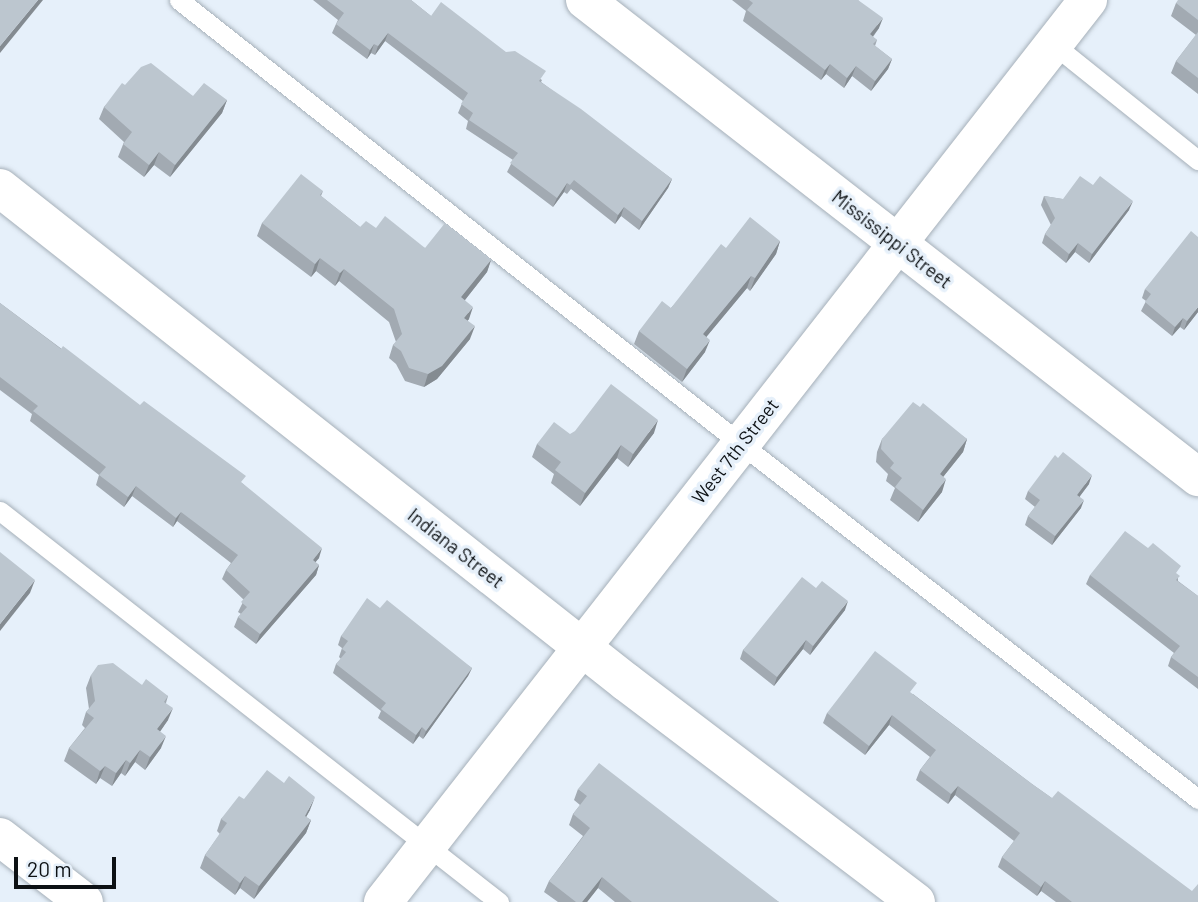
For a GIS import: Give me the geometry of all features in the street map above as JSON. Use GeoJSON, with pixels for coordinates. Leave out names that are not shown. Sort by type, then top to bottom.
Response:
{"type":"FeatureCollection","features":[{"type":"Feature","properties":{"kind":"street","name":"Mississippi Street"},"geometry":{"type":"LineString","coordinates":[[585,0],[1198,477]]}},
{"type":"Feature","properties":{"kind":"street","name":"West 7th Street"},"geometry":{"type":"LineString","coordinates":[[383,902],[1088,0]]}},
{"type":"Feature","properties":{"kind":"street","name":"Indiana Street"},"geometry":{"type":"LineString","coordinates":[[0,188],[582,647],[916,902]]}},
{"type":"Feature","properties":{"kind":"street"},"geometry":{"type":"LineString","coordinates":[[0,837],[84,902]]}},
{"type":"Feature","properties":{"kind":"lane"},"geometry":{"type":"LineString","coordinates":[[179,0],[741,444],[1198,799]]}},
{"type":"Feature","properties":{"kind":"lane"},"geometry":{"type":"LineString","coordinates":[[1053,44],[1198,160]]}},
{"type":"Feature","properties":{"kind":"lane"},"geometry":{"type":"LineString","coordinates":[[0,511],[499,902]]}},
{"type":"Feature","properties":{"kind":"building"},"geometry":{"type":"Polygon","coordinates":[[[0,0],[38,0],[0,46],[0,0]]]}},
{"type":"Feature","properties":{"kind":"building"},"geometry":{"type":"Polygon","coordinates":[[[327,0],[411,0],[431,16],[441,2],[506,52],[515,51],[546,71],[539,81],[581,109],[672,179],[642,221],[624,207],[618,215],[574,180],[570,185],[567,183],[557,198],[510,163],[518,153],[469,120],[473,113],[461,104],[468,93],[388,33],[378,46],[374,44],[370,50],[336,24],[344,13],[327,0]]]}},
{"type":"Feature","properties":{"kind":"building"},"geometry":{"type":"Polygon","coordinates":[[[749,0],[858,0],[883,18],[870,34],[877,40],[873,44],[892,59],[875,81],[856,66],[847,78],[830,64],[825,70],[747,10],[753,3],[749,0]]]}},
{"type":"Feature","properties":{"kind":"building"},"geometry":{"type":"Polygon","coordinates":[[[1178,0],[1198,0],[1198,20],[1176,3],[1178,0]]]}},
{"type":"Feature","properties":{"kind":"building"},"geometry":{"type":"Polygon","coordinates":[[[1198,32],[1198,78],[1176,61],[1198,32]]]}},
{"type":"Feature","properties":{"kind":"building"},"geometry":{"type":"Polygon","coordinates":[[[151,63],[193,96],[204,83],[227,100],[175,165],[159,152],[149,165],[123,144],[132,132],[104,107],[122,83],[125,85],[141,67],[151,63]]]}},
{"type":"Feature","properties":{"kind":"building"},"geometry":{"type":"Polygon","coordinates":[[[301,174],[323,191],[320,195],[360,227],[366,221],[376,228],[385,216],[425,248],[445,223],[491,260],[461,297],[473,307],[464,318],[475,326],[442,366],[428,374],[409,368],[401,351],[393,345],[402,334],[394,309],[344,269],[340,273],[320,258],[315,264],[262,223],[301,174]]]}},
{"type":"Feature","properties":{"kind":"building"},"geometry":{"type":"Polygon","coordinates":[[[1080,176],[1093,185],[1100,176],[1133,201],[1092,254],[1078,243],[1069,254],[1045,234],[1055,218],[1044,196],[1063,199],[1080,176]]]}},
{"type":"Feature","properties":{"kind":"building"},"geometry":{"type":"Polygon","coordinates":[[[750,217],[780,241],[755,278],[751,276],[703,334],[710,340],[687,369],[639,331],[662,301],[671,308],[721,244],[726,248],[750,217]]]}},
{"type":"Feature","properties":{"kind":"building"},"geometry":{"type":"Polygon","coordinates":[[[1191,231],[1198,237],[1198,307],[1187,321],[1183,318],[1175,327],[1145,302],[1151,294],[1145,289],[1191,231]]]}},
{"type":"Feature","properties":{"kind":"building"},"geometry":{"type":"Polygon","coordinates":[[[0,303],[61,349],[63,346],[140,405],[144,401],[246,476],[241,482],[322,548],[313,560],[319,565],[260,634],[238,617],[247,607],[241,602],[250,592],[226,570],[238,555],[181,512],[176,518],[136,486],[128,497],[99,475],[106,467],[33,411],[38,406],[0,377],[0,303]]]}},
{"type":"Feature","properties":{"kind":"building"},"geometry":{"type":"Polygon","coordinates":[[[611,384],[658,420],[633,454],[621,445],[585,493],[555,470],[561,462],[537,444],[554,422],[570,434],[575,431],[611,384]]]}},
{"type":"Feature","properties":{"kind":"building"},"geometry":{"type":"Polygon","coordinates":[[[913,402],[920,407],[923,403],[967,439],[940,474],[946,479],[923,510],[895,487],[902,478],[890,468],[894,463],[881,449],[882,439],[913,402]]]}},
{"type":"Feature","properties":{"kind":"building"},"geometry":{"type":"Polygon","coordinates":[[[1063,452],[1092,475],[1077,495],[1084,500],[1055,536],[1028,516],[1040,500],[1028,491],[1055,455],[1058,458],[1063,452]]]}},
{"type":"Feature","properties":{"kind":"building"},"geometry":{"type":"Polygon","coordinates":[[[1125,531],[1148,548],[1153,543],[1181,566],[1176,573],[1180,576],[1176,580],[1198,596],[1198,677],[1171,657],[1180,646],[1090,575],[1125,531]]]}},
{"type":"Feature","properties":{"kind":"building"},"geometry":{"type":"Polygon","coordinates":[[[0,552],[35,580],[0,624],[0,552]]]}},
{"type":"Feature","properties":{"kind":"building"},"geometry":{"type":"Polygon","coordinates":[[[802,577],[816,588],[822,581],[848,601],[813,646],[806,640],[777,677],[743,650],[802,577]]]}},
{"type":"Feature","properties":{"kind":"building"},"geometry":{"type":"Polygon","coordinates":[[[367,598],[380,608],[387,600],[472,668],[426,731],[422,727],[416,735],[381,709],[386,703],[336,664],[346,652],[342,649],[348,641],[341,636],[367,598]]]}},
{"type":"Feature","properties":{"kind":"building"},"geometry":{"type":"Polygon","coordinates":[[[875,651],[917,683],[910,692],[1032,784],[1052,798],[1058,791],[1192,891],[1198,884],[1198,902],[1072,902],[1045,881],[1041,887],[1002,857],[1020,833],[958,786],[951,794],[920,770],[936,750],[892,715],[869,746],[827,713],[875,651]]]}},
{"type":"Feature","properties":{"kind":"building"},"geometry":{"type":"Polygon","coordinates":[[[113,663],[142,685],[146,679],[168,696],[164,702],[173,708],[157,729],[166,736],[150,757],[140,750],[130,763],[126,760],[116,773],[105,766],[100,771],[69,748],[94,718],[86,712],[95,701],[91,675],[98,665],[113,663]]]}},
{"type":"Feature","properties":{"kind":"building"},"geometry":{"type":"Polygon","coordinates":[[[599,763],[779,902],[632,902],[602,877],[582,902],[576,902],[549,881],[590,828],[573,814],[587,796],[578,789],[599,763]]]}},
{"type":"Feature","properties":{"kind":"building"},"geometry":{"type":"Polygon","coordinates":[[[267,770],[284,783],[289,776],[315,797],[305,816],[311,820],[259,886],[245,876],[240,883],[205,855],[227,823],[221,819],[239,796],[244,799],[267,770]]]}}]}
